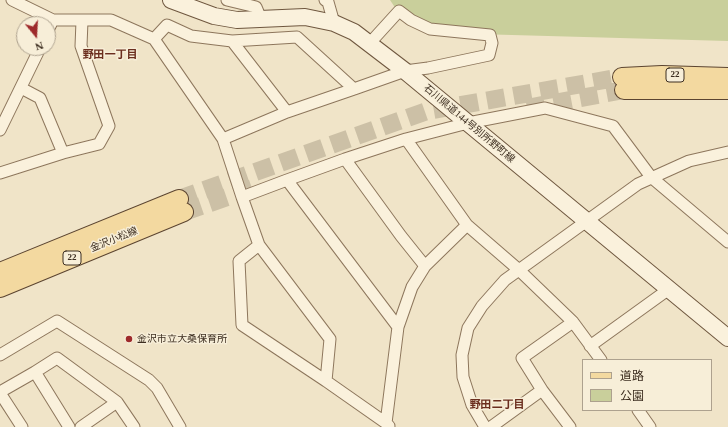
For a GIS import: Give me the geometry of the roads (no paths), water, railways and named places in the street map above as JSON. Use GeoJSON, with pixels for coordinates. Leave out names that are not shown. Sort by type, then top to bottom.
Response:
{"type":"FeatureCollection","features":[{"type":"Feature","properties":{"kind":"main road","name":"石川県道144号別所野町線"},"geometry":{"type":"LineString","coordinates":[[172,0],[214,16],[237,20],[305,17],[334,23],[354,32],[405,71],[728,338]]}},
{"type":"Feature","properties":{"kind":"main road","name":"22"},"geometry":{"type":"LineString","coordinates":[[728,77],[662,75],[623,83],[728,90]]}},
{"type":"Feature","properties":{"kind":"main road","name":"金沢小松線"},"geometry":{"type":"LineString","coordinates":[[0,272],[138,215],[182,205],[129,234],[0,288]]}},
{"type":"Feature","properties":{"kind":"main road","name":"22"},"geometry":{"type":"LineString","coordinates":[[0,262],[67,237],[138,215]]}},
{"type":"Feature","properties":{"kind":"main road","name":"22"},"geometry":{"type":"LineString","coordinates":[[0,298],[66,268],[129,234]]}},
{"type":"Feature","properties":{"kind":"street"},"geometry":{"type":"LineString","coordinates":[[12,0],[36,16]]}},
{"type":"Feature","properties":{"kind":"street"},"geometry":{"type":"LineString","coordinates":[[227,0],[256,7],[261,19]]}},
{"type":"Feature","properties":{"kind":"street"},"geometry":{"type":"LineString","coordinates":[[325,0],[328,2],[334,23]]}},
{"type":"Feature","properties":{"kind":"street"},"geometry":{"type":"LineString","coordinates":[[223,139],[287,112],[405,71],[428,68],[489,55],[492,43],[490,35],[430,29],[411,20],[399,11],[369,44]]}},
{"type":"Feature","properties":{"kind":"street"},"geometry":{"type":"LineString","coordinates":[[56,24],[82,21],[111,20],[154,39],[223,139],[259,245],[330,339],[326,380]]}},
{"type":"Feature","properties":{"kind":"street"},"geometry":{"type":"LineString","coordinates":[[0,173],[63,152],[99,144],[109,126],[81,46],[82,21]]}},
{"type":"Feature","properties":{"kind":"street"},"geometry":{"type":"LineString","coordinates":[[154,39],[167,25],[191,36],[232,41],[297,37],[354,89]]}},
{"type":"Feature","properties":{"kind":"street"},"geometry":{"type":"LineString","coordinates":[[232,41],[287,112]]}},
{"type":"Feature","properties":{"kind":"street"},"geometry":{"type":"LineString","coordinates":[[0,130],[36,56]]}},
{"type":"Feature","properties":{"kind":"street"},"geometry":{"type":"LineString","coordinates":[[21,88],[40,98],[63,152]]}},
{"type":"Feature","properties":{"kind":"street"},"geometry":{"type":"LineString","coordinates":[[242,197],[345,159],[406,139],[468,123],[545,108],[613,126],[651,177],[728,242]]}},
{"type":"Feature","properties":{"kind":"street"},"geometry":{"type":"LineString","coordinates":[[406,139],[467,225],[519,270],[573,322],[600,359]]}},
{"type":"Feature","properties":{"kind":"street"},"geometry":{"type":"LineString","coordinates":[[485,427],[472,405],[463,378],[462,355],[468,328],[482,306],[505,280],[638,184],[689,161],[728,152]]}},
{"type":"Feature","properties":{"kind":"street"},"geometry":{"type":"LineString","coordinates":[[345,159],[401,236],[425,266]]}},
{"type":"Feature","properties":{"kind":"street"},"geometry":{"type":"LineString","coordinates":[[287,180],[398,327]]}},
{"type":"Feature","properties":{"kind":"street"},"geometry":{"type":"LineString","coordinates":[[388,425],[398,327],[412,287],[425,266],[467,225]]}},
{"type":"Feature","properties":{"kind":"street"},"geometry":{"type":"LineString","coordinates":[[259,245],[239,261],[242,325],[326,380],[388,425]]}},
{"type":"Feature","properties":{"kind":"street"},"geometry":{"type":"LineString","coordinates":[[590,346],[669,289]]}},
{"type":"Feature","properties":{"kind":"street"},"geometry":{"type":"LineString","coordinates":[[0,355],[57,321],[149,380],[157,388],[177,426]]}},
{"type":"Feature","properties":{"kind":"street"},"geometry":{"type":"LineString","coordinates":[[570,427],[542,390],[522,358],[573,322]]}},
{"type":"Feature","properties":{"kind":"street"},"geometry":{"type":"LineString","coordinates":[[22,427],[0,393],[57,358],[118,402],[134,427]]}},
{"type":"Feature","properties":{"kind":"street"},"geometry":{"type":"LineString","coordinates":[[34,372],[69,427]]}},
{"type":"Feature","properties":{"kind":"street"},"geometry":{"type":"LineString","coordinates":[[491,427],[542,390]]}},
{"type":"Feature","properties":{"kind":"street"},"geometry":{"type":"LineString","coordinates":[[81,427],[118,402]]}},
{"type":"Feature","properties":{"kind":"street"},"geometry":{"type":"LineString","coordinates":[[639,411],[650,427]]}},
{"type":"Feature","properties":{"kind":"tunnel"},"geometry":{"type":"LineString","coordinates":[[179,199],[427,111],[622,77]]}},
{"type":"Feature","properties":{"kind":"tunnel"},"geometry":{"type":"LineString","coordinates":[[527,108],[624,90]]}},
{"type":"Feature","properties":{"kind":"tunnel"},"geometry":{"type":"LineString","coordinates":[[184,212],[259,186]]}},
{"type":"Feature","properties":{"kind":"place","name":"金沢市立大桑保育所"},"geometry":{"type":"Point","coordinates":[129,339]}},
{"type":"Feature","properties":{"kind":"district","name":"野田一丁目"},"geometry":{"type":"Point","coordinates":[110,55]}},
{"type":"Feature","properties":{"kind":"district","name":"野田二丁目"},"geometry":{"type":"Point","coordinates":[497,405]}}]}
